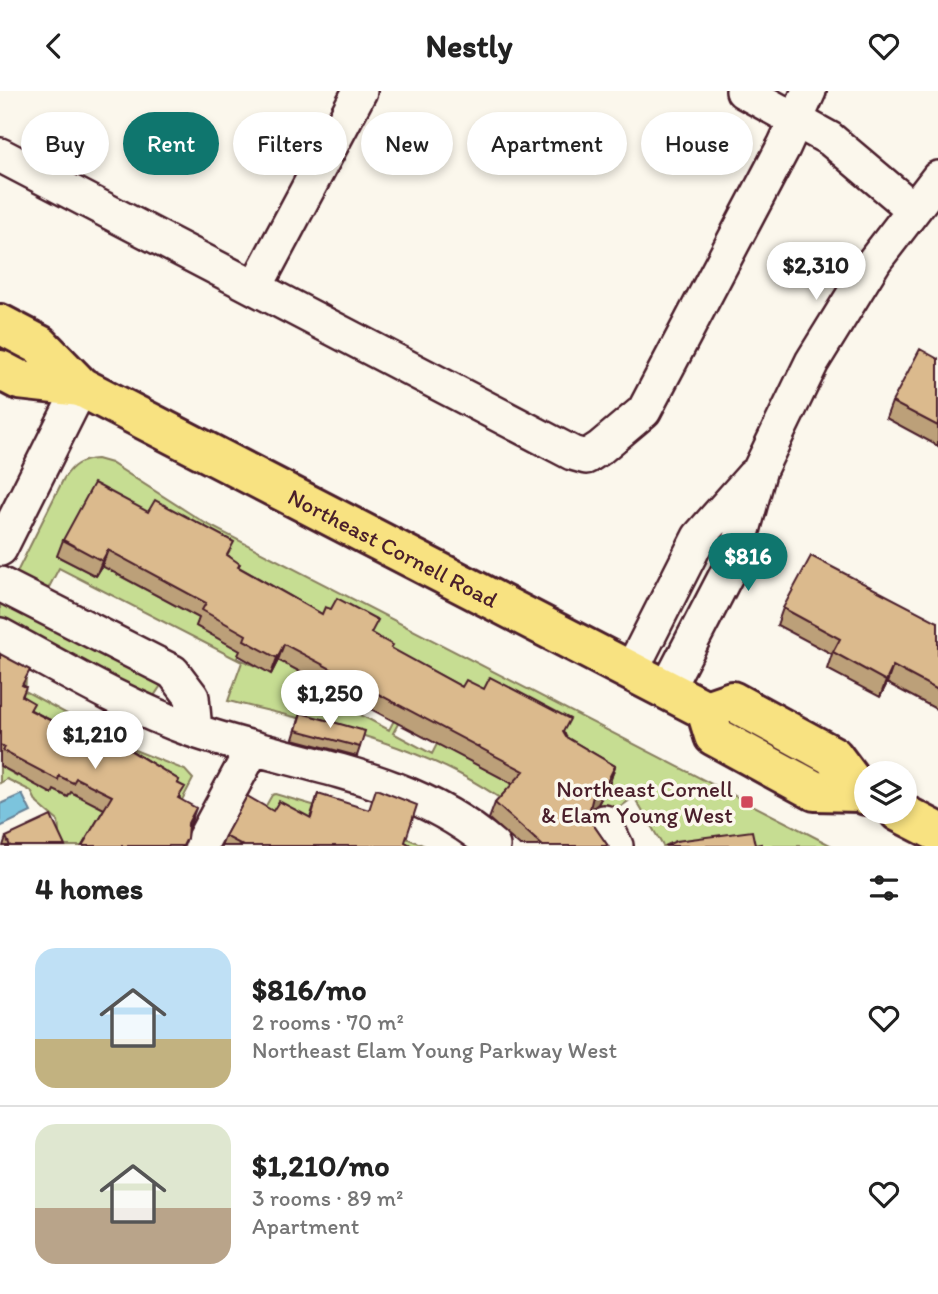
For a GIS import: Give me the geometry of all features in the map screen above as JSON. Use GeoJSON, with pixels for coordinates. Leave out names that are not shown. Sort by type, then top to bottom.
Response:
{"type":"FeatureCollection","features":[{"type":"Feature","properties":{"kind":"highway","name":"Northeast Cornell Road"},"geometry":{"type":"LineString","coordinates":[[0,324],[40,345],[81,387],[706,710],[732,701],[833,756],[854,783]]}},
{"type":"Feature","properties":{"kind":"highway","name":"Northeast Cornell Road"},"geometry":{"type":"LineString","coordinates":[[0,370],[19,380],[81,387]]}},
{"type":"Feature","properties":{"kind":"highway"},"geometry":{"type":"LineString","coordinates":[[917,821],[938,832]]}},
{"type":"Feature","properties":{"kind":"street"},"geometry":{"type":"LineString","coordinates":[[255,288],[360,91]]}},
{"type":"Feature","properties":{"kind":"street"},"geometry":{"type":"LineString","coordinates":[[743,91],[803,105],[830,139],[913,209]]}},
{"type":"Feature","properties":{"kind":"street"},"geometry":{"type":"LineString","coordinates":[[0,155],[572,453],[586,457],[600,449],[644,411],[803,105]]}},
{"type":"Feature","properties":{"kind":"street"},"geometry":{"type":"LineString","coordinates":[[667,689],[736,555],[760,469],[812,362],[849,299],[938,178]]}},
{"type":"Feature","properties":{"kind":"street"},"geometry":{"type":"LineString","coordinates":[[0,549],[81,387]]}},
{"type":"Feature","properties":{"kind":"street"},"geometry":{"type":"LineString","coordinates":[[631,671],[699,537],[760,469]]}},
{"type":"Feature","properties":{"kind":"street"},"geometry":{"type":"LineString","coordinates":[[0,584],[173,672],[192,697],[195,731]]}},
{"type":"Feature","properties":{"kind":"street"},"geometry":{"type":"LineString","coordinates":[[0,635],[149,714],[195,731],[357,776],[422,800],[493,846]]}},
{"type":"Feature","properties":{"kind":"street"},"geometry":{"type":"LineString","coordinates":[[200,846],[253,748]]}},
{"type":"Feature","properties":{"kind":"green space"},"geometry":{"type":"Polygon","coordinates":[[[91,460],[111,463],[205,523],[832,846],[663,846],[634,797],[615,811],[581,846],[554,846],[522,814],[485,788],[445,767],[359,734],[228,701],[242,662],[59,568],[35,614],[153,673],[159,678],[160,687],[154,696],[140,696],[23,637],[12,657],[21,663],[25,671],[26,680],[25,691],[127,747],[185,770],[193,779],[158,846],[145,846],[156,824],[164,828],[179,801],[172,797],[174,793],[132,768],[119,789],[123,791],[114,806],[110,804],[93,834],[96,837],[91,846],[53,846],[50,840],[59,832],[58,821],[37,803],[31,791],[7,779],[0,783],[0,766],[17,776],[20,772],[52,794],[54,790],[67,797],[71,792],[82,797],[107,748],[79,734],[65,761],[59,758],[65,745],[32,727],[25,740],[19,737],[29,717],[16,710],[21,701],[17,699],[25,684],[17,680],[21,672],[5,663],[0,671],[0,606],[64,478],[81,462],[91,460]],[[88,499],[57,556],[96,576],[104,563],[117,570],[116,574],[200,618],[196,626],[232,646],[258,597],[222,571],[228,557],[194,539],[186,551],[179,548],[186,536],[149,516],[142,528],[88,499]],[[268,603],[237,658],[271,673],[278,660],[344,695],[347,691],[364,700],[357,713],[389,730],[415,680],[385,664],[387,660],[365,649],[372,636],[331,614],[325,625],[320,623],[316,629],[268,603]],[[420,684],[393,733],[432,754],[439,740],[453,747],[452,751],[536,796],[539,792],[560,803],[554,816],[583,831],[609,782],[561,752],[558,748],[564,735],[529,716],[522,729],[515,725],[522,713],[485,693],[478,705],[460,696],[456,703],[420,684]]]}},
{"type":"Feature","properties":{"kind":"green space"},"geometry":{"type":"Polygon","coordinates":[[[275,794],[364,820],[425,846],[243,846],[275,794]]]}},
{"type":"Feature","properties":{"kind":"water"},"geometry":{"type":"Polygon","coordinates":[[[22,794],[31,812],[0,827],[0,804],[22,794]]]}},
{"type":"Feature","properties":{"kind":"building"},"geometry":{"type":"Polygon","coordinates":[[[920,349],[938,359],[938,426],[892,402],[920,349]]]}},
{"type":"Feature","properties":{"kind":"building"},"geometry":{"type":"Polygon","coordinates":[[[94,483],[148,512],[155,500],[234,542],[227,555],[240,564],[238,567],[322,614],[325,607],[331,609],[337,598],[378,620],[371,633],[393,645],[391,648],[462,687],[466,680],[484,689],[490,677],[570,719],[563,732],[566,737],[615,766],[604,788],[593,796],[588,817],[608,846],[543,846],[495,803],[524,771],[284,644],[277,658],[244,640],[246,635],[202,610],[206,603],[108,550],[102,561],[63,540],[94,483]]]}},
{"type":"Feature","properties":{"kind":"building"},"geometry":{"type":"Polygon","coordinates":[[[811,556],[938,622],[938,690],[893,666],[886,681],[833,652],[840,639],[783,608],[811,556]]]}},
{"type":"Feature","properties":{"kind":"building"},"geometry":{"type":"Polygon","coordinates":[[[0,654],[30,670],[22,685],[26,687],[22,696],[34,703],[30,710],[77,734],[84,720],[112,734],[110,738],[179,780],[177,783],[185,787],[178,798],[196,808],[188,823],[187,838],[183,846],[82,846],[112,796],[76,778],[73,783],[59,776],[58,780],[3,751],[5,747],[0,745],[0,654]]]}},
{"type":"Feature","properties":{"kind":"building"},"geometry":{"type":"Polygon","coordinates":[[[301,713],[365,731],[360,747],[296,730],[301,713]]]}},
{"type":"Feature","properties":{"kind":"building"},"geometry":{"type":"Polygon","coordinates":[[[376,789],[417,805],[405,842],[412,846],[244,846],[225,836],[247,796],[273,811],[279,801],[311,818],[318,794],[369,810],[376,789]]]}},
{"type":"Feature","properties":{"kind":"building"},"geometry":{"type":"Polygon","coordinates":[[[51,816],[65,846],[10,846],[6,837],[51,816]]]}},
{"type":"Feature","properties":{"kind":"building"},"geometry":{"type":"Polygon","coordinates":[[[752,831],[755,845],[761,846],[665,846],[676,841],[752,831]]]}},
{"type":"Feature","properties":{"kind":"place","name":"Northeast Cornell & Elam Young West"},"geometry":{"type":"Point","coordinates":[747,802]}}]}
